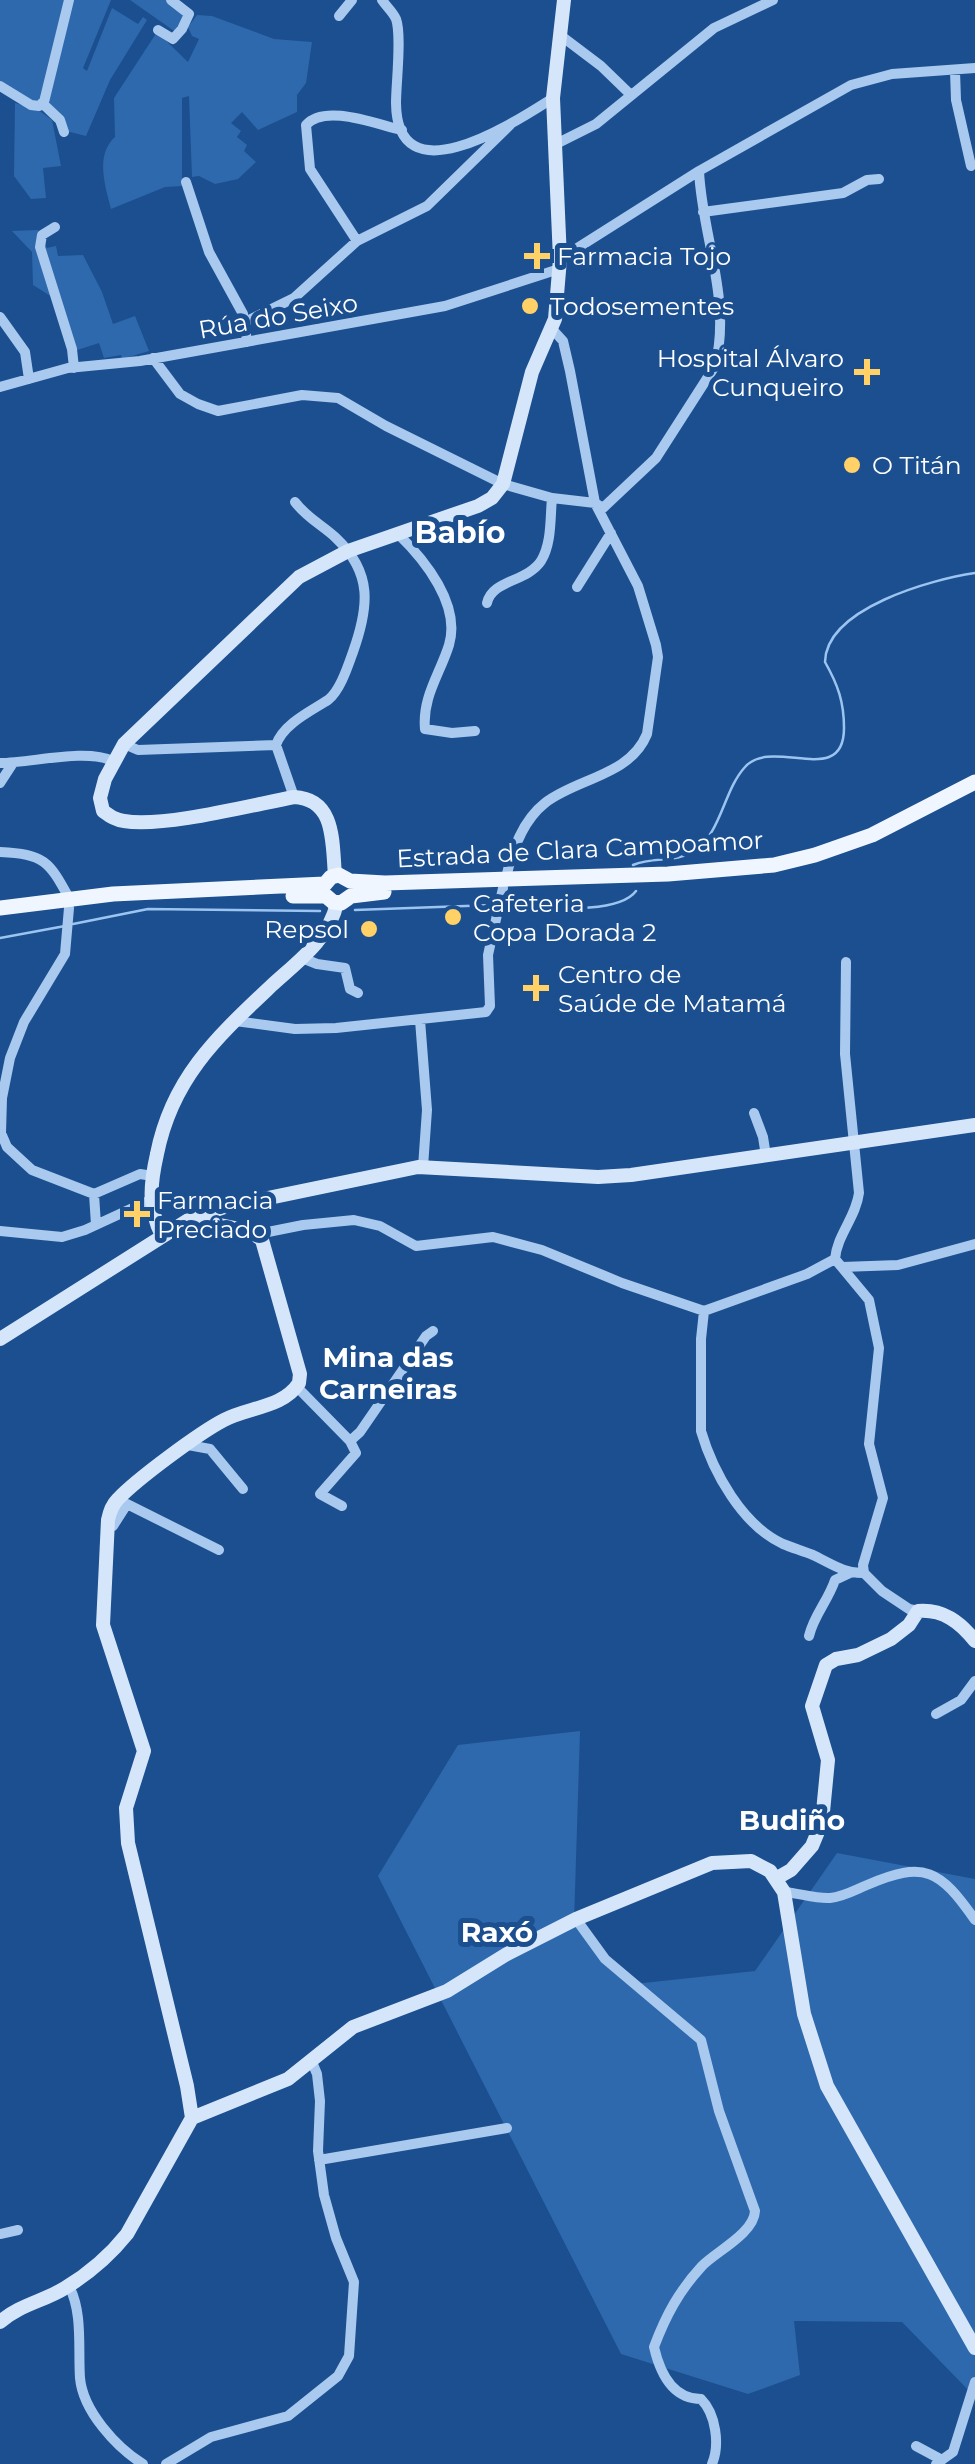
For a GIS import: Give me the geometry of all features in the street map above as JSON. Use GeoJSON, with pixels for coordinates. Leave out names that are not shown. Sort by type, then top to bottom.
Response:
{"type":"FeatureCollection","features":[{"type":"Feature","properties":{"kind":"main road","name":"Estrada de Clara Campoamor"},"geometry":{"type":"LineString","coordinates":[[502,894],[774,865],[858,841],[975,782]]}},
{"type":"Feature","properties":{"kind":"main road","name":"Estrada de Clara Campoamor"},"geometry":{"type":"LineString","coordinates":[[0,918],[385,883],[502,894],[732,880],[776,874],[846,855],[975,795]]}},
{"type":"Feature","properties":{"kind":"main road","name":"Estrada de Clara Campoamor"},"geometry":{"type":"LineString","coordinates":[[0,908],[68,914]]}},
{"type":"Feature","properties":{"kind":"street"},"geometry":{"type":"LineString","coordinates":[[42,103],[69,0]]}},
{"type":"Feature","properties":{"kind":"street"},"geometry":{"type":"LineString","coordinates":[[158,30],[172,39],[189,19],[189,14],[172,0]]}},
{"type":"Feature","properties":{"kind":"street"},"geometry":{"type":"LineString","coordinates":[[339,16],[352,0]]}},
{"type":"Feature","properties":{"kind":"street"},"geometry":{"type":"LineString","coordinates":[[382,0],[395,18],[398,31],[396,106],[402,130],[420,149],[455,149],[512,124],[553,98]]}},
{"type":"Feature","properties":{"kind":"street"},"geometry":{"type":"LineString","coordinates":[[162,1236],[150,1200],[164,1122],[173,1100],[198,1062],[234,1021],[325,932],[337,889],[326,814],[316,802],[294,797],[176,818],[120,821],[108,815],[100,804],[101,791],[124,744],[284,590],[316,566],[348,551],[478,506],[492,498],[503,484],[532,372],[552,330],[560,264],[553,98],[564,0]]}},
{"type":"Feature","properties":{"kind":"street"},"geometry":{"type":"LineString","coordinates":[[554,145],[596,124],[714,28],[773,0]]}},
{"type":"Feature","properties":{"kind":"street"},"geometry":{"type":"LineString","coordinates":[[560,35],[631,96]]}},
{"type":"Feature","properties":{"kind":"street","name":"Rúa do Seixo"},"geometry":{"type":"LineString","coordinates":[[0,387],[74,368],[153,358],[445,306],[560,264],[699,172],[851,84],[892,74],[975,68]]}},
{"type":"Feature","properties":{"kind":"street"},"geometry":{"type":"LineString","coordinates":[[955,71],[956,100],[970,166]]}},
{"type":"Feature","properties":{"kind":"street"},"geometry":{"type":"LineString","coordinates":[[0,86],[31,105],[42,103]]}},
{"type":"Feature","properties":{"kind":"street"},"geometry":{"type":"LineString","coordinates":[[42,103],[60,120],[64,132]]}},
{"type":"Feature","properties":{"kind":"street"},"geometry":{"type":"LineString","coordinates":[[357,241],[310,170],[306,126],[320,116],[364,119],[402,130]]}},
{"type":"Feature","properties":{"kind":"street"},"geometry":{"type":"LineString","coordinates":[[245,322],[294,298],[357,241],[427,206],[512,124]]}},
{"type":"Feature","properties":{"kind":"street"},"geometry":{"type":"LineString","coordinates":[[153,358],[180,394],[218,411],[302,396],[338,398],[503,484],[552,498],[595,503],[602,508],[656,458],[716,366],[719,285],[703,212],[699,172]]}},
{"type":"Feature","properties":{"kind":"street"},"geometry":{"type":"LineString","coordinates":[[703,212],[843,193],[878,179]]}},
{"type":"Feature","properties":{"kind":"street"},"geometry":{"type":"LineString","coordinates":[[186,182],[209,252],[245,322],[247,342]]}},
{"type":"Feature","properties":{"kind":"street"},"geometry":{"type":"LineString","coordinates":[[56,227],[42,236],[40,246],[72,348],[74,368]]}},
{"type":"Feature","properties":{"kind":"street"},"geometry":{"type":"LineString","coordinates":[[1,322],[25,352],[29,379]]}},
{"type":"Feature","properties":{"kind":"street"},"geometry":{"type":"LineString","coordinates":[[234,1021],[295,1029],[420,1020],[489,1009],[488,956],[514,848],[542,805],[574,786],[611,772],[642,746],[658,657],[656,645],[638,586],[595,503],[570,371],[562,341],[552,330]]}},
{"type":"Feature","properties":{"kind":"street"},"geometry":{"type":"LineString","coordinates":[[487,603],[489,592],[512,584],[537,567],[543,558],[552,498]]}},
{"type":"Feature","properties":{"kind":"street"},"geometry":{"type":"LineString","coordinates":[[294,797],[276,745],[278,738],[308,710],[331,697],[351,658],[367,602],[364,583],[348,551],[295,502]]}},
{"type":"Feature","properties":{"kind":"street"},"geometry":{"type":"LineString","coordinates":[[577,587],[611,532]]}},
{"type":"Feature","properties":{"kind":"street"},"geometry":{"type":"LineString","coordinates":[[398,534],[426,566],[452,613],[450,642],[423,711],[425,728],[452,733],[475,731]]}},
{"type":"Feature","properties":{"kind":"street"},"geometry":{"type":"LineString","coordinates":[[124,744],[138,750],[276,745]]}},
{"type":"Feature","properties":{"kind":"street"},"geometry":{"type":"LineString","coordinates":[[0,762],[84,756],[112,762]]}},
{"type":"Feature","properties":{"kind":"street"},"geometry":{"type":"LineString","coordinates":[[0,784],[13,762]]}},
{"type":"Feature","properties":{"kind":"street"},"geometry":{"type":"LineString","coordinates":[[0,852],[38,856],[47,862],[68,914],[65,954],[24,1022],[10,1058],[2,1098],[1,1133],[7,1147],[32,1170],[94,1194],[140,1174],[152,1176]]}},
{"type":"Feature","properties":{"kind":"street"},"geometry":{"type":"LineString","coordinates":[[302,958],[346,968],[350,989],[358,993]]}},
{"type":"Feature","properties":{"kind":"street"},"geometry":{"type":"LineString","coordinates":[[846,962],[845,1054],[859,1176],[858,1202],[840,1240],[839,1263],[870,1300],[879,1348],[869,1444],[883,1498],[864,1573],[882,1592],[909,1609],[945,1614],[975,1641]]}},
{"type":"Feature","properties":{"kind":"street"},"geometry":{"type":"LineString","coordinates":[[420,1020],[427,1110],[423,1167]]}},
{"type":"Feature","properties":{"kind":"street"},"geometry":{"type":"LineString","coordinates":[[754,1113],[766,1156]]}},
{"type":"Feature","properties":{"kind":"street"},"geometry":{"type":"LineString","coordinates":[[0,1339],[190,1219],[290,1192],[423,1167],[607,1177],[975,1125]]}},
{"type":"Feature","properties":{"kind":"street"},"geometry":{"type":"LineString","coordinates":[[94,1194],[96,1224]]}},
{"type":"Feature","properties":{"kind":"street"},"geometry":{"type":"LineString","coordinates":[[0,1231],[62,1236],[150,1200]]}},
{"type":"Feature","properties":{"kind":"street"},"geometry":{"type":"LineString","coordinates":[[190,1219],[258,1234],[354,1220],[380,1226],[416,1246],[494,1237],[542,1250],[622,1284],[704,1311],[839,1263],[898,1265],[975,1244]]}},
{"type":"Feature","properties":{"kind":"street"},"geometry":{"type":"LineString","coordinates":[[192,2118],[126,1824],[130,1792],[144,1751],[104,1625],[102,1606],[108,1526],[111,1508],[119,1498],[224,1420],[284,1398],[297,1387],[300,1374],[296,1358],[258,1234]]}},
{"type":"Feature","properties":{"kind":"street"},"geometry":{"type":"LineString","coordinates":[[704,1311],[701,1430],[735,1500],[757,1526],[781,1543],[850,1574]]}},
{"type":"Feature","properties":{"kind":"street"},"geometry":{"type":"LineString","coordinates":[[350,1440],[360,1432],[433,1331]]}},
{"type":"Feature","properties":{"kind":"street"},"geometry":{"type":"LineString","coordinates":[[297,1387],[350,1440],[356,1453],[320,1494],[342,1506]]}},
{"type":"Feature","properties":{"kind":"street"},"geometry":{"type":"LineString","coordinates":[[188,1445],[210,1450],[243,1488]]}},
{"type":"Feature","properties":{"kind":"street"},"geometry":{"type":"LineString","coordinates":[[108,1526],[113,1526],[127,1504],[218,1550]]}},
{"type":"Feature","properties":{"kind":"street"},"geometry":{"type":"LineString","coordinates":[[809,1636],[814,1617],[829,1599],[834,1580],[864,1573]]}},
{"type":"Feature","properties":{"kind":"street"},"geometry":{"type":"LineString","coordinates":[[918,1611],[909,1625],[891,1639],[826,1665],[812,1706],[828,1760],[822,1822],[812,1846],[781,1885],[804,2014],[827,2086],[975,2348]]}},
{"type":"Feature","properties":{"kind":"street"},"geometry":{"type":"LineString","coordinates":[[936,1714],[961,1700],[975,1681]]}},
{"type":"Feature","properties":{"kind":"street"},"geometry":{"type":"LineString","coordinates":[[126,1824],[130,1824],[135,1810]]}},
{"type":"Feature","properties":{"kind":"street"},"geometry":{"type":"LineString","coordinates":[[0,2322],[16,2310],[70,2286],[114,2250],[127,2234],[192,2118],[288,2080],[353,2028],[447,1991],[506,1954],[576,1920],[712,1863],[751,1861],[781,1885],[833,1898],[912,1870],[936,1876],[949,1886],[975,1920]]}},
{"type":"Feature","properties":{"kind":"street"},"geometry":{"type":"LineString","coordinates":[[576,1920],[605,1959],[700,2040],[719,2110],[755,2211],[753,2222],[702,2266],[670,2305],[654,2347],[672,2388],[684,2398],[701,2398],[709,2409],[717,2447],[712,2464]]}},
{"type":"Feature","properties":{"kind":"street"},"geometry":{"type":"LineString","coordinates":[[166,2464],[211,2437],[288,2416],[345,2366],[354,2313],[354,2282],[336,2238],[318,2160],[320,2101],[312,2062]]}},
{"type":"Feature","properties":{"kind":"street"},"geometry":{"type":"LineString","coordinates":[[318,2160],[507,2128]]}},
{"type":"Feature","properties":{"kind":"street"},"geometry":{"type":"LineString","coordinates":[[0,2234],[18,2230]]}},
{"type":"Feature","properties":{"kind":"street"},"geometry":{"type":"LineString","coordinates":[[70,2286],[76,2304],[82,2388],[110,2436],[143,2464]]}},
{"type":"Feature","properties":{"kind":"street"},"geometry":{"type":"LineString","coordinates":[[916,2446],[940,2462],[955,2447],[975,2382]]}},
{"type":"Feature","properties":{"kind":"shaded area"},"geometry":{"type":"Polygon","coordinates":[[[0,0],[66,0],[42,102],[34,103],[0,83],[0,0]]]}},
{"type":"Feature","properties":{"kind":"shaded area"},"geometry":{"type":"Polygon","coordinates":[[[71,0],[111,0],[83,68],[87,71],[112,8],[138,24],[143,17],[147,20],[110,80],[86,136],[66,131],[46,103],[71,0]]]}},
{"type":"Feature","properties":{"kind":"shaded area"},"geometry":{"type":"Polygon","coordinates":[[[130,0],[169,0],[185,12],[177,33],[130,0]]]}},
{"type":"Feature","properties":{"kind":"shaded area"},"geometry":{"type":"Polygon","coordinates":[[[197,15],[212,16],[274,39],[312,42],[306,83],[297,95],[297,112],[258,130],[242,112],[231,123],[241,131],[237,137],[247,145],[244,151],[256,162],[238,179],[215,184],[192,177],[189,96],[182,98],[182,186],[165,187],[111,209],[103,161],[115,137],[114,98],[157,32],[188,62],[199,39],[192,36],[188,27],[197,15]]]}},
{"type":"Feature","properties":{"kind":"shaded area"},"geometry":{"type":"Polygon","coordinates":[[[15,103],[37,109],[52,120],[61,166],[43,168],[46,198],[31,199],[14,176],[15,103]]]}},
{"type":"Feature","properties":{"kind":"shaded area"},"geometry":{"type":"Polygon","coordinates":[[[38,230],[47,248],[56,246],[58,256],[83,255],[113,324],[135,316],[149,351],[122,359],[121,355],[104,358],[99,343],[74,351],[52,297],[33,285],[32,252],[12,231],[38,230]]]}},
{"type":"Feature","properties":{"kind":"shaded area"},"geometry":{"type":"Polygon","coordinates":[[[580,1731],[574,1923],[634,1984],[755,1971],[837,1853],[975,1879],[975,2397],[902,2322],[794,2321],[800,2375],[748,2394],[621,2354],[378,1876],[458,1745],[580,1731]]]}},
{"type":"Feature","properties":{"kind":"waterway"},"geometry":{"type":"LineString","coordinates":[[633,865],[686,855],[703,844],[738,777],[757,759],[820,759],[832,755],[841,746],[844,719],[839,694],[825,662],[830,643],[843,626],[862,612],[909,590],[975,573]]}},
{"type":"Feature","properties":{"kind":"waterway"},"geometry":{"type":"LineString","coordinates":[[501,906],[593,907],[626,899],[636,891]]}},
{"type":"Feature","properties":{"kind":"waterway"},"geometry":{"type":"LineString","coordinates":[[355,910],[493,905]]}},
{"type":"Feature","properties":{"kind":"waterway"},"geometry":{"type":"LineString","coordinates":[[73,924],[148,909],[320,911]]}},
{"type":"Feature","properties":{"kind":"waterway"},"geometry":{"type":"LineString","coordinates":[[0,938],[65,926]]}},
{"type":"Feature","properties":{"kind":"place","name":"Farmacia Tojo"},"geometry":{"type":"Point","coordinates":[537,256]}},
{"type":"Feature","properties":{"kind":"place","name":"Todosementes"},"geometry":{"type":"Point","coordinates":[530,306]}},
{"type":"Feature","properties":{"kind":"place","name":"Hospital Álvaro Cunqueiro"},"geometry":{"type":"Point","coordinates":[867,372]}},
{"type":"Feature","properties":{"kind":"place","name":"O Titán"},"geometry":{"type":"Point","coordinates":[852,465]}},
{"type":"Feature","properties":{"kind":"place","name":"Cafeteria Copa Dorada 2"},"geometry":{"type":"Point","coordinates":[453,917]}},
{"type":"Feature","properties":{"kind":"place","name":"Repsol"},"geometry":{"type":"Point","coordinates":[369,929]}},
{"type":"Feature","properties":{"kind":"place","name":"Centro de Saúde de Matamá"},"geometry":{"type":"Point","coordinates":[536,988]}},
{"type":"Feature","properties":{"kind":"place","name":"Farmacia Preciado"},"geometry":{"type":"Point","coordinates":[137,1214]}},
{"type":"Feature","properties":{"kind":"district","name":"Babío"},"geometry":{"type":"Point","coordinates":[460,533]}},
{"type":"Feature","properties":{"kind":"district","name":"Mina das Carneiras"},"geometry":{"type":"Point","coordinates":[388,1373]}},
{"type":"Feature","properties":{"kind":"district","name":"Budiño"},"geometry":{"type":"Point","coordinates":[792,1820]}},
{"type":"Feature","properties":{"kind":"district","name":"Raxó"},"geometry":{"type":"Point","coordinates":[497,1932]}}]}
